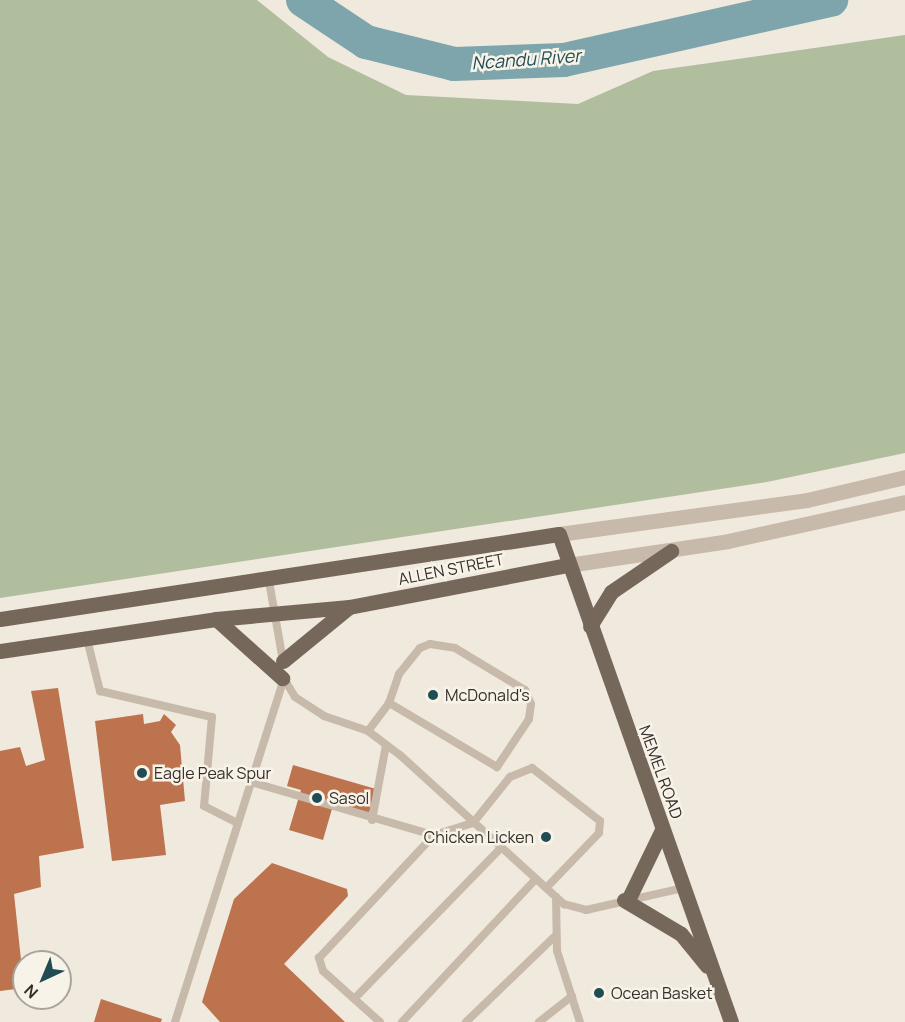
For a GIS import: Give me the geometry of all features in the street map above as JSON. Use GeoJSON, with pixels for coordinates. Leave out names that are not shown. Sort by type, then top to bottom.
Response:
{"type":"FeatureCollection","features":[{"type":"Feature","properties":{"kind":"main road","name":"MEMEL ROAD"},"geometry":{"type":"LineString","coordinates":[[559,534],[568,565],[731,1022]]}},
{"type":"Feature","properties":{"kind":"main road","name":"ALLEN STREET"},"geometry":{"type":"LineString","coordinates":[[0,619],[269,582],[559,534]]}},
{"type":"Feature","properties":{"kind":"main road"},"geometry":{"type":"LineString","coordinates":[[590,626],[611,592],[671,551]]}},
{"type":"Feature","properties":{"kind":"main road","name":"ALLEN STREET"},"geometry":{"type":"LineString","coordinates":[[0,651],[216,620],[349,607],[568,565]]}},
{"type":"Feature","properties":{"kind":"main road"},"geometry":{"type":"LineString","coordinates":[[283,661],[349,607]]}},
{"type":"Feature","properties":{"kind":"main road"},"geometry":{"type":"LineString","coordinates":[[216,620],[282,681]]}},
{"type":"Feature","properties":{"kind":"main road"},"geometry":{"type":"LineString","coordinates":[[662,830],[626,900],[681,934],[715,975]]}},
{"type":"Feature","properties":{"kind":"street","name":"ALLEN STREET"},"geometry":{"type":"LineString","coordinates":[[559,534],[807,500],[905,477]]}},
{"type":"Feature","properties":{"kind":"street","name":"ALLEN STREET"},"geometry":{"type":"LineString","coordinates":[[568,565],[671,551],[905,502]]}},
{"type":"Feature","properties":{"kind":"lane"},"geometry":{"type":"LineString","coordinates":[[176,1022],[282,681],[283,661],[277,613],[269,582]]}},
{"type":"Feature","properties":{"kind":"lane"},"geometry":{"type":"LineString","coordinates":[[87,639],[100,691],[212,717],[204,806],[238,823]]}},
{"type":"Feature","properties":{"kind":"lane"},"geometry":{"type":"LineString","coordinates":[[368,731],[389,703],[399,674],[420,648],[454,648],[525,690],[531,704],[528,719],[497,767]]}},
{"type":"Feature","properties":{"kind":"lane"},"geometry":{"type":"LineString","coordinates":[[282,681],[324,716],[368,731],[386,745],[556,897],[586,910],[683,888]]}},
{"type":"Feature","properties":{"kind":"lane"},"geometry":{"type":"LineString","coordinates":[[389,703],[510,777]]}},
{"type":"Feature","properties":{"kind":"lane"},"geometry":{"type":"LineString","coordinates":[[372,820],[386,745]]}},
{"type":"Feature","properties":{"kind":"lane"},"geometry":{"type":"LineString","coordinates":[[380,1022],[323,971],[321,954],[434,835],[473,823],[510,777],[523,768],[546,773],[600,821],[599,833],[546,888]]}},
{"type":"Feature","properties":{"kind":"lane"},"geometry":{"type":"LineString","coordinates":[[251,782],[372,820],[434,835]]}},
{"type":"Feature","properties":{"kind":"lane"},"geometry":{"type":"LineString","coordinates":[[354,999],[501,848]]}},
{"type":"Feature","properties":{"kind":"lane"},"geometry":{"type":"LineString","coordinates":[[402,1022],[536,879]]}},
{"type":"Feature","properties":{"kind":"lane"},"geometry":{"type":"LineString","coordinates":[[556,897],[555,936],[580,1022]]}},
{"type":"Feature","properties":{"kind":"lane"},"geometry":{"type":"LineString","coordinates":[[466,1022],[555,936]]}},
{"type":"Feature","properties":{"kind":"lane"},"geometry":{"type":"LineString","coordinates":[[539,1022],[572,996]]}},
{"type":"Feature","properties":{"kind":"green space"},"geometry":{"type":"Polygon","coordinates":[[[0,0],[257,0],[328,57],[406,95],[578,104],[653,71],[905,35],[905,453],[767,482],[0,598],[0,0]]]}},
{"type":"Feature","properties":{"kind":"building"},"geometry":{"type":"Polygon","coordinates":[[[58,688],[84,848],[39,856],[41,887],[14,894],[20,950],[12,950],[12,990],[0,991],[0,751],[20,747],[26,766],[45,760],[31,691],[58,688]]]}},
{"type":"Feature","properties":{"kind":"building","name":"Eagle Peak Spur"},"geometry":{"type":"Polygon","coordinates":[[[143,714],[144,724],[160,721],[164,714],[176,725],[171,732],[180,745],[185,801],[160,805],[166,855],[112,861],[95,721],[143,714]]]}},
{"type":"Feature","properties":{"kind":"building"},"geometry":{"type":"Polygon","coordinates":[[[293,765],[376,789],[369,813],[334,802],[323,840],[289,830],[301,790],[287,786],[293,765]]]}},
{"type":"Feature","properties":{"kind":"building"},"geometry":{"type":"Polygon","coordinates":[[[272,863],[347,889],[348,896],[284,964],[345,1022],[220,1022],[202,1002],[234,899],[272,863]]]}},
{"type":"Feature","properties":{"kind":"building"},"geometry":{"type":"Polygon","coordinates":[[[101,999],[162,1019],[161,1022],[94,1022],[101,999]]]}},
{"type":"Feature","properties":{"kind":"waterway","name":"Ncandu River"},"geometry":{"type":"LineString","coordinates":[[303,0],[366,42],[454,64],[564,60],[831,0]]}},
{"type":"Feature","properties":{"kind":"place","name":"McDonald's"},"geometry":{"type":"Point","coordinates":[433,695]}},
{"type":"Feature","properties":{"kind":"place","name":"Eagle Peak Spur"},"geometry":{"type":"Point","coordinates":[142,773]}},
{"type":"Feature","properties":{"kind":"place","name":"Sasol"},"geometry":{"type":"Point","coordinates":[317,798]}},
{"type":"Feature","properties":{"kind":"place","name":"Chicken Licken"},"geometry":{"type":"Point","coordinates":[546,837]}},
{"type":"Feature","properties":{"kind":"place","name":"Ocean Basket"},"geometry":{"type":"Point","coordinates":[599,993]}}]}
